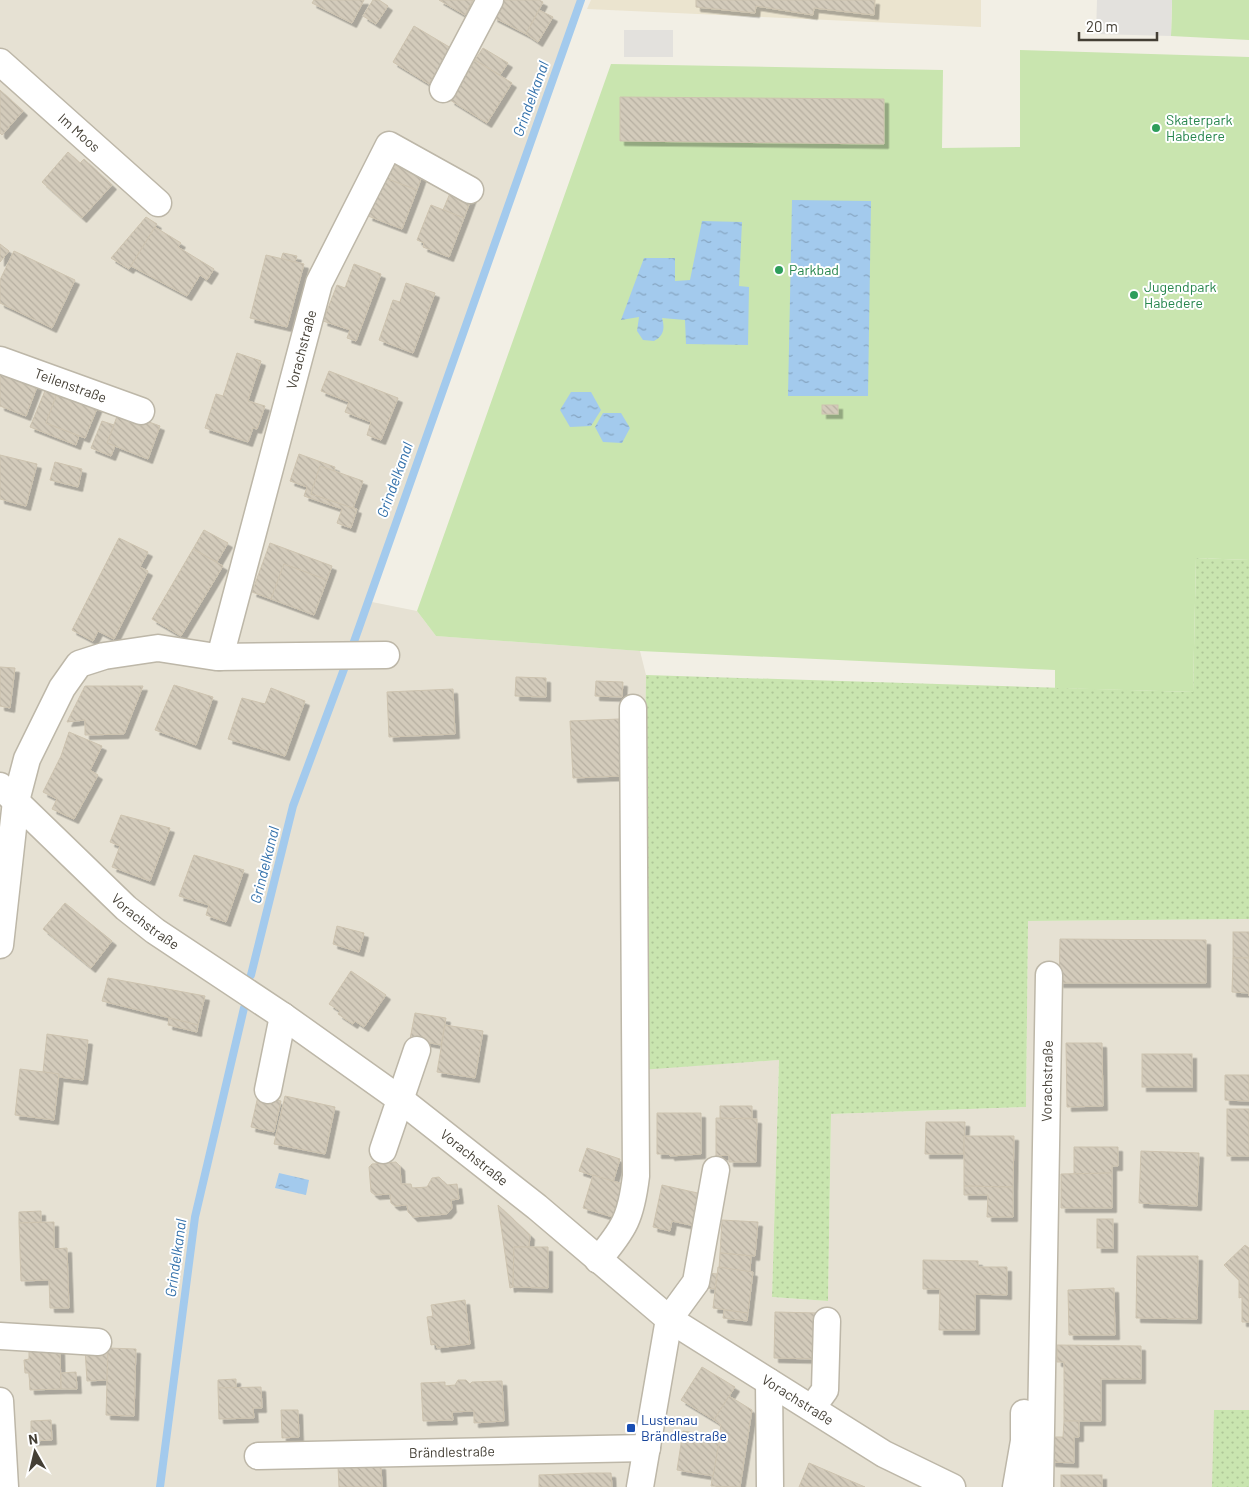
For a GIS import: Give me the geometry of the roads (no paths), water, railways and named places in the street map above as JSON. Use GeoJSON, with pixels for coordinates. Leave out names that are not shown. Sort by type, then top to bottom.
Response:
{"type":"FeatureCollection","features":[{"type":"Feature","properties":{"kind":"street"},"geometry":{"type":"LineString","coordinates":[[443,89],[490,0]]}},
{"type":"Feature","properties":{"kind":"street","name":"Im Moos"},"geometry":{"type":"LineString","coordinates":[[0,62],[158,203]]}},
{"type":"Feature","properties":{"kind":"street","name":"Vorachstraße"},"geometry":{"type":"LineString","coordinates":[[220,657],[319,283],[389,145],[470,190]]}},
{"type":"Feature","properties":{"kind":"street","name":"Teilenstraße"},"geometry":{"type":"LineString","coordinates":[[0,360],[141,411]]}},
{"type":"Feature","properties":{"kind":"street"},"geometry":{"type":"LineString","coordinates":[[0,945],[8,794],[62,688],[80,664],[104,656],[158,648],[220,657],[378,655]]}},
{"type":"Feature","properties":{"kind":"street"},"geometry":{"type":"LineString","coordinates":[[598,1260],[619,1236],[632,1207],[636,1176],[634,708]]}},
{"type":"Feature","properties":{"kind":"street","name":"Vorachstraße"},"geometry":{"type":"LineString","coordinates":[[8,794],[126,908],[155,931],[284,1016],[401,1100],[537,1208],[669,1320],[884,1454],[952,1487]]}},
{"type":"Feature","properties":{"kind":"street","name":"Vorachstraße"},"geometry":{"type":"LineString","coordinates":[[1040,1487],[1050,976]]}},
{"type":"Feature","properties":{"kind":"street"},"geometry":{"type":"LineString","coordinates":[[268,1090],[284,1016]]}},
{"type":"Feature","properties":{"kind":"street"},"geometry":{"type":"LineString","coordinates":[[384,1150],[417,1050]]}},
{"type":"Feature","properties":{"kind":"street","name":"Vorachstraße"},"geometry":{"type":"LineString","coordinates":[[1016,1487],[1024,1441],[1029,1125]]}},
{"type":"Feature","properties":{"kind":"street"},"geometry":{"type":"LineString","coordinates":[[640,1487],[669,1320],[696,1282],[716,1170]]}},
{"type":"Feature","properties":{"kind":"street"},"geometry":{"type":"LineString","coordinates":[[812,1408],[825,1390],[827,1321]]}},
{"type":"Feature","properties":{"kind":"street"},"geometry":{"type":"LineString","coordinates":[[0,1336],[98,1342]]}},
{"type":"Feature","properties":{"kind":"street"},"geometry":{"type":"LineString","coordinates":[[769,1382],[770,1487]]}},
{"type":"Feature","properties":{"kind":"street"},"geometry":{"type":"LineString","coordinates":[[0,1401],[5,1487]]}},
{"type":"Feature","properties":{"kind":"street","name":"Brändlestraße"},"geometry":{"type":"LineString","coordinates":[[258,1456],[647,1448]]}},
{"type":"Feature","properties":{"kind":"water"},"geometry":{"type":"Polygon","coordinates":[[[792,200],[871,201],[868,396],[788,396],[792,200]]]}},
{"type":"Feature","properties":{"kind":"water"},"geometry":{"type":"Polygon","coordinates":[[[702,221],[742,222],[739,286],[749,287],[748,345],[686,344],[685,320],[662,318],[663,328],[660,337],[654,341],[643,340],[637,331],[639,317],[621,320],[644,258],[675,258],[675,281],[690,280],[702,221]]]}},
{"type":"Feature","properties":{"kind":"water"},"geometry":{"type":"Polygon","coordinates":[[[571,392],[591,392],[601,410],[591,426],[570,427],[560,410],[571,392]]]}},
{"type":"Feature","properties":{"kind":"water"},"geometry":{"type":"Polygon","coordinates":[[[603,413],[621,413],[630,428],[622,443],[603,442],[595,427],[603,413]]]}},
{"type":"Feature","properties":{"kind":"water"},"geometry":{"type":"Polygon","coordinates":[[[279,1173],[309,1180],[306,1195],[275,1188],[279,1173]]]}},
{"type":"Feature","properties":{"kind":"waterway","name":"Grindelkanal"},"geometry":{"type":"LineString","coordinates":[[251,975],[293,806],[350,653],[581,0]]}},
{"type":"Feature","properties":{"kind":"waterway","name":"Grindelkanal"},"geometry":{"type":"LineString","coordinates":[[160,1487],[195,1217],[244,1008]]}},
{"type":"Feature","properties":{"kind":"place","name":"Skaterpark Habedere"},"geometry":{"type":"Point","coordinates":[1156,128]}},
{"type":"Feature","properties":{"kind":"place","name":"Parkbad"},"geometry":{"type":"Point","coordinates":[779,270]}},
{"type":"Feature","properties":{"kind":"place","name":"Jugendpark Habedere"},"geometry":{"type":"Point","coordinates":[1134,295]}},
{"type":"Feature","properties":{"kind":"place","name":"Lustenau Brändlestraße"},"geometry":{"type":"Point","coordinates":[631,1428]}}]}
